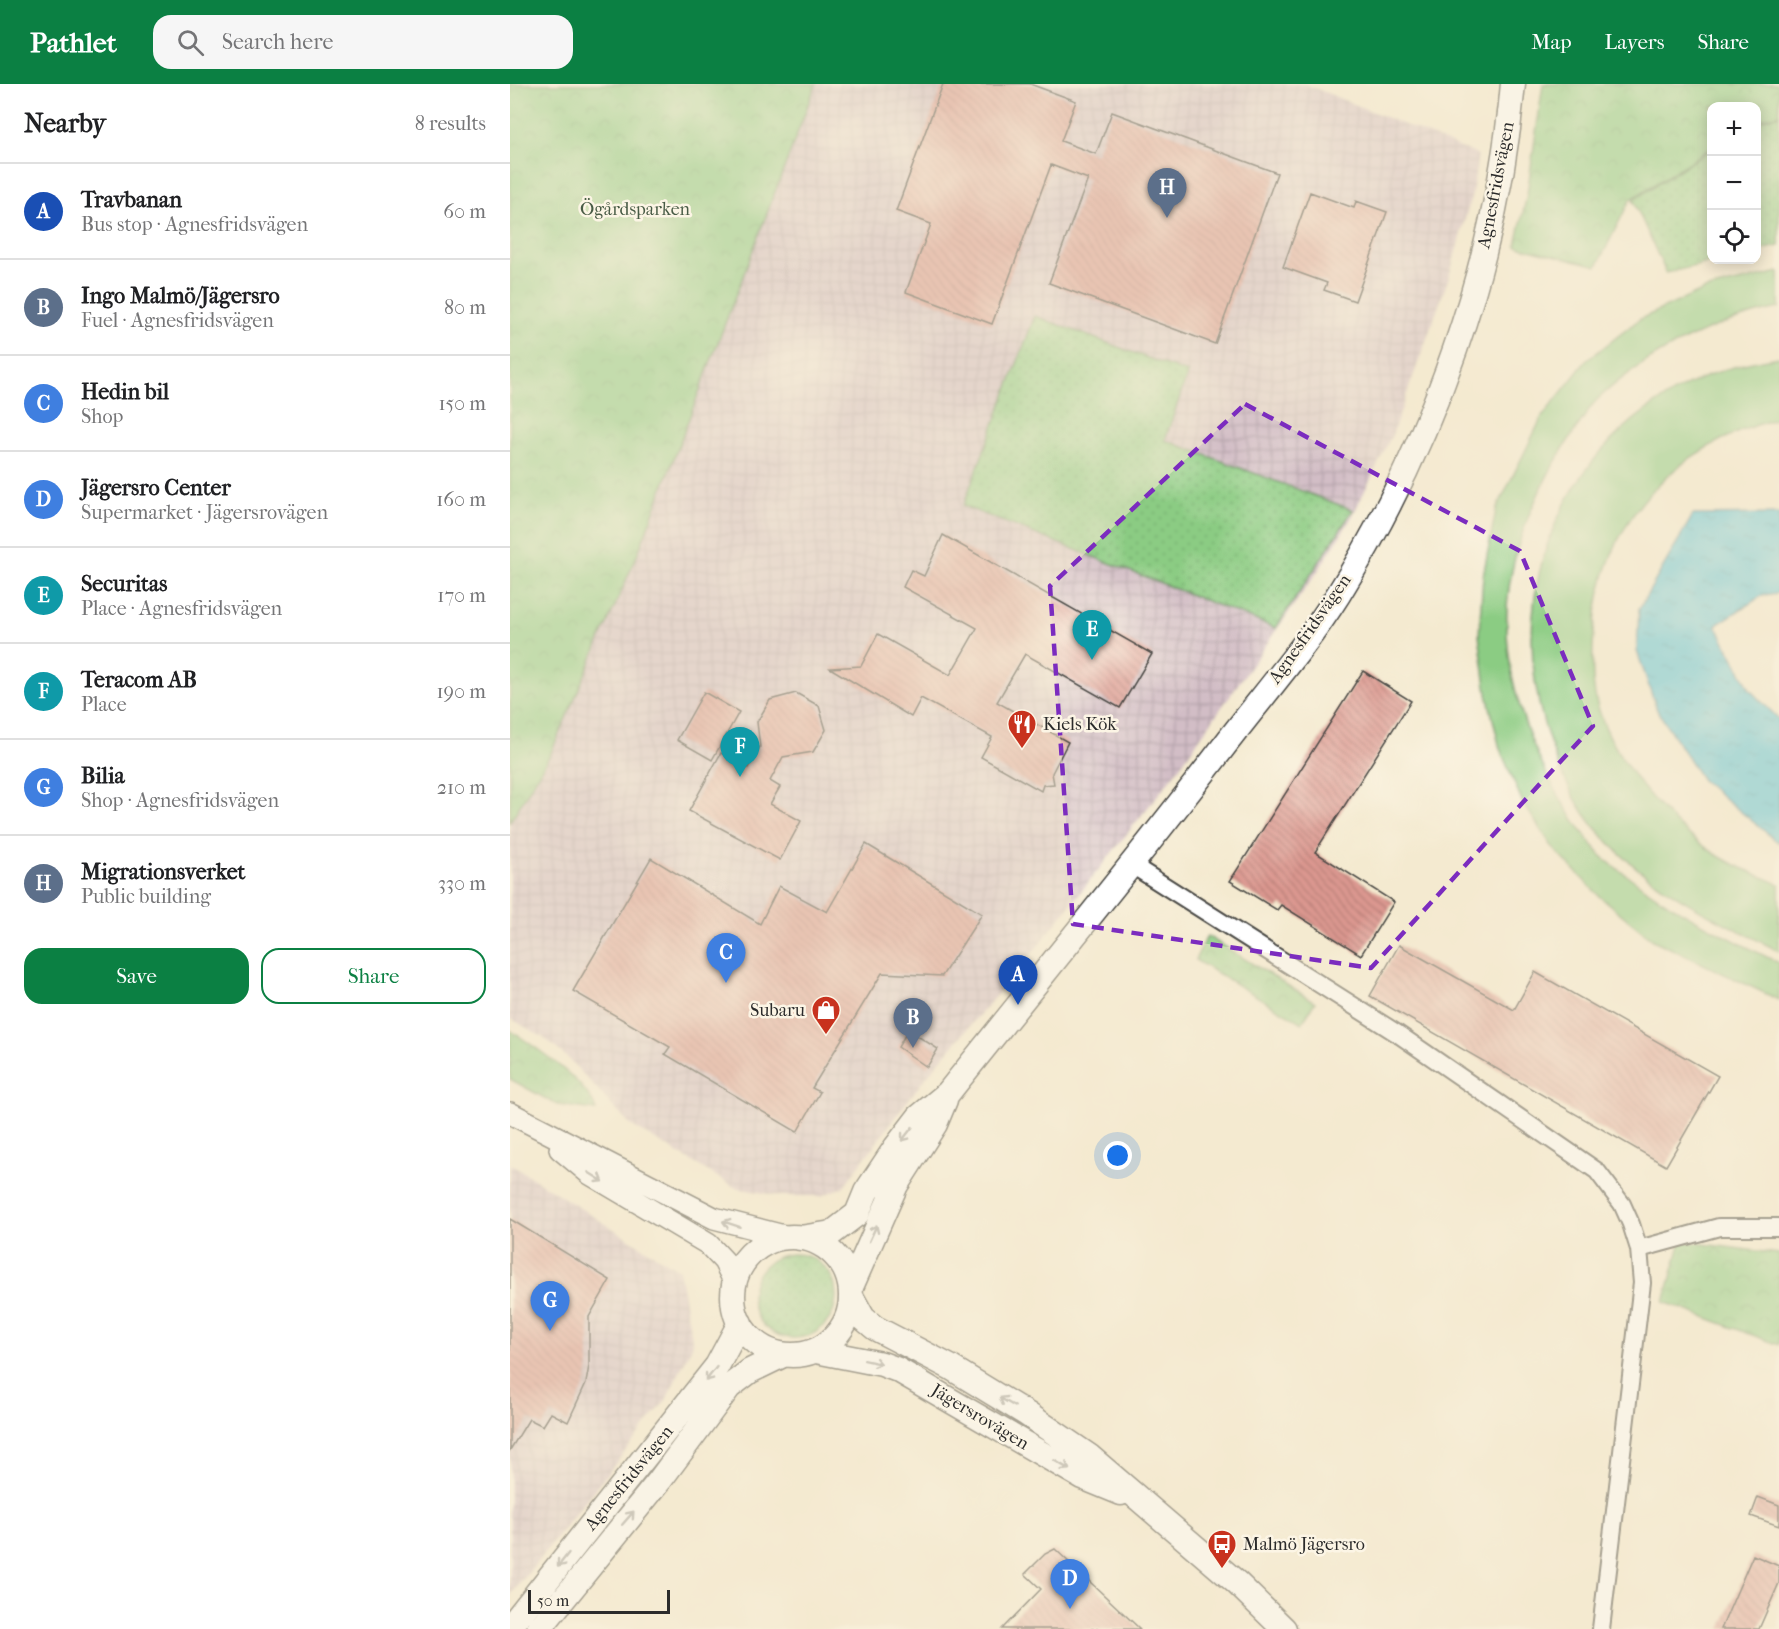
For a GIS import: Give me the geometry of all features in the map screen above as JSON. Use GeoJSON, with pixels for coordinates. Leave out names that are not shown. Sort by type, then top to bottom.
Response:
{"type":"FeatureCollection","features":[{"type":"Feature","properties":{"kind":"main road","name":"Agnesfridsvägen"},"geometry":{"type":"LineString","coordinates":[[794,1238],[832,1233],[857,1214],[866,1192],[919,1117],[948,1093],[1132,865],[1337,596],[1376,529],[1420,440],[1456,342],[1485,244],[1499,180],[1513,84]]}},
{"type":"Feature","properties":{"kind":"main road","name":"Agnesfridsvägen"},"geometry":{"type":"LineString","coordinates":[[851,1293],[897,1185],[935,1124],[948,1093]]}},
{"type":"Feature","properties":{"kind":"main road"},"geometry":{"type":"LineString","coordinates":[[794,1238],[815,1242],[839,1260],[851,1293],[849,1315],[841,1330],[830,1342],[816,1351],[783,1355],[762,1347],[740,1323],[735,1311],[735,1283],[742,1266],[754,1251],[775,1240],[794,1238]]}},
{"type":"Feature","properties":{"kind":"main road","name":"Jägersrovägen"},"geometry":{"type":"LineString","coordinates":[[851,1293],[863,1318],[874,1328],[950,1367],[1027,1414],[1090,1457],[1237,1583],[1284,1629]]}},
{"type":"Feature","properties":{"kind":"main road","name":"Agnesfridsvägen"},"geometry":{"type":"LineString","coordinates":[[510,1627],[717,1366],[740,1323]]}},
{"type":"Feature","properties":{"kind":"main road","name":"Jägersrovägen"},"geometry":{"type":"LineString","coordinates":[[816,1351],[882,1364],[898,1370],[1082,1477],[1138,1499]]}},
{"type":"Feature","properties":{"kind":"main road","name":"Agnesfridsvägen"},"geometry":{"type":"LineString","coordinates":[[539,1629],[660,1480],[729,1388],[750,1371],[783,1355]]}},
{"type":"Feature","properties":{"kind":"street"},"geometry":{"type":"LineString","coordinates":[[1132,865],[1398,1034],[1597,1171],[1622,1204],[1639,1249],[1642,1283],[1601,1629]]}},
{"type":"Feature","properties":{"kind":"street"},"geometry":{"type":"LineString","coordinates":[[510,1113],[714,1218],[794,1238]]}},
{"type":"Feature","properties":{"kind":"street"},"geometry":{"type":"LineString","coordinates":[[534,1127],[590,1174],[708,1244],[724,1261],[735,1283]]}},
{"type":"Feature","properties":{"kind":"street"},"geometry":{"type":"LineString","coordinates":[[1639,1249],[1719,1227],[1779,1227]]}},
{"type":"Feature","properties":{"kind":"highlighted area"},"geometry":{"type":"Polygon","coordinates":[[[1245,404],[1520,551],[1593,726],[1371,968],[1073,924],[1050,586],[1245,404]]]}},
{"type":"Feature","properties":{"kind":"shaded area"},"geometry":{"type":"Polygon","coordinates":[[[816,84],[1305,84],[1478,155],[1472,194],[1449,277],[1392,435],[1352,517],[1316,574],[1176,772],[1034,951],[922,1082],[843,1187],[821,1196],[780,1196],[736,1188],[629,1124],[569,1059],[544,1038],[510,1018],[510,822],[550,755],[638,553],[816,84]]]}},
{"type":"Feature","properties":{"kind":"shaded area"},"geometry":{"type":"Polygon","coordinates":[[[510,1164],[679,1270],[693,1344],[666,1400],[510,1596],[510,1164]]]}},
{"type":"Feature","properties":{"kind":"green space","name":"Ögårdsparken"},"geometry":{"type":"Polygon","coordinates":[[[510,84],[816,84],[638,553],[550,755],[510,822],[510,84]]]}},
{"type":"Feature","properties":{"kind":"green space"},"geometry":{"type":"Polygon","coordinates":[[[1543,84],[1779,84],[1779,114],[1761,119],[1761,102],[1707,102],[1707,151],[1630,200],[1597,266],[1516,246],[1527,194],[1543,84]]]}},
{"type":"Feature","properties":{"kind":"green space"},"geometry":{"type":"Polygon","coordinates":[[[1779,115],[1779,246],[1761,250],[1761,156],[1761,120],[1779,115]]]}},
{"type":"Feature","properties":{"kind":"green space"},"geometry":{"type":"Polygon","coordinates":[[[1707,152],[1707,263],[1666,273],[1633,200],[1707,152]]]}},
{"type":"Feature","properties":{"kind":"green space"},"geometry":{"type":"Polygon","coordinates":[[[1779,272],[1779,308],[1730,321],[1661,352],[1619,381],[1594,403],[1564,446],[1530,512],[1515,560],[1507,608],[1512,674],[1520,707],[1545,770],[1579,827],[1605,859],[1646,889],[1701,923],[1779,963],[1779,1000],[1653,940],[1599,896],[1553,848],[1523,803],[1500,749],[1487,694],[1479,635],[1483,576],[1496,510],[1542,417],[1586,361],[1640,319],[1704,290],[1779,272]]]}},
{"type":"Feature","properties":{"kind":"green space"},"geometry":{"type":"Polygon","coordinates":[[[1035,316],[1188,373],[1165,440],[1353,510],[1276,628],[963,506],[1035,316]]]}},
{"type":"Feature","properties":{"kind":"green space"},"geometry":{"type":"Polygon","coordinates":[[[1779,357],[1779,418],[1741,431],[1706,448],[1676,469],[1650,494],[1628,522],[1612,555],[1600,591],[1592,659],[1595,696],[1605,726],[1629,769],[1645,789],[1662,809],[1698,842],[1732,863],[1779,884],[1779,951],[1673,894],[1624,857],[1603,836],[1584,813],[1557,760],[1545,727],[1533,662],[1535,599],[1549,540],[1575,487],[1612,440],[1659,401],[1715,373],[1779,357]]]}},
{"type":"Feature","properties":{"kind":"green space"},"geometry":{"type":"Polygon","coordinates":[[[1207,936],[1315,1002],[1302,1023],[1195,960],[1207,936]]]}},
{"type":"Feature","properties":{"kind":"green space"},"geometry":{"type":"Polygon","coordinates":[[[510,1030],[546,1055],[572,1077],[591,1099],[596,1110],[557,1105],[510,1079],[510,1030]]]}},
{"type":"Feature","properties":{"kind":"green space"},"geometry":{"type":"Polygon","coordinates":[[[1681,1241],[1779,1254],[1779,1345],[1664,1302],[1681,1241]]]}},
{"type":"Feature","properties":{"kind":"green space"},"geometry":{"type":"Polygon","coordinates":[[[794,1254],[810,1257],[824,1266],[833,1280],[836,1296],[833,1312],[824,1326],[810,1335],[794,1338],[778,1335],[764,1326],[755,1312],[752,1296],[755,1280],[764,1266],[778,1257],[794,1254]]]}},
{"type":"Feature","properties":{"kind":"water"},"geometry":{"type":"Polygon","coordinates":[[[1779,514],[1779,593],[1763,595],[1716,625],[1751,691],[1779,719],[1779,843],[1702,780],[1657,710],[1637,651],[1639,609],[1693,515],[1779,514]]]}},
{"type":"Feature","properties":{"kind":"building"},"geometry":{"type":"Polygon","coordinates":[[[943,84],[1030,84],[1076,101],[1061,141],[1096,154],[1112,112],[1277,173],[1215,344],[1049,283],[1088,179],[1051,165],[992,324],[906,292],[931,224],[896,211],[943,84]]]}},
{"type":"Feature","properties":{"kind":"building"},"geometry":{"type":"Polygon","coordinates":[[[1310,192],[1354,208],[1356,201],[1387,212],[1355,301],[1324,290],[1327,283],[1283,267],[1310,192]]]}},
{"type":"Feature","properties":{"kind":"building"},"geometry":{"type":"Polygon","coordinates":[[[943,535],[1152,654],[1120,708],[1025,654],[997,702],[1068,742],[1052,773],[1054,784],[1043,785],[1041,791],[981,757],[992,737],[921,698],[911,717],[830,668],[861,666],[878,634],[950,675],[977,628],[903,587],[911,570],[924,576],[943,535]]]}},
{"type":"Feature","properties":{"kind":"building"},"geometry":{"type":"Polygon","coordinates":[[[1363,671],[1411,701],[1315,852],[1394,902],[1361,955],[1281,905],[1277,910],[1230,881],[1363,671]]]}},
{"type":"Feature","properties":{"kind":"building"},"geometry":{"type":"Polygon","coordinates":[[[704,692],[739,712],[712,760],[677,740],[704,692]]]}},
{"type":"Feature","properties":{"kind":"building"},"geometry":{"type":"Polygon","coordinates":[[[796,693],[819,706],[826,730],[813,752],[783,757],[770,781],[780,787],[770,804],[801,821],[780,860],[689,811],[721,753],[748,768],[760,747],[757,722],[770,700],[796,693]]]}},
{"type":"Feature","properties":{"kind":"building"},"geometry":{"type":"Polygon","coordinates":[[[866,844],[982,914],[942,976],[882,973],[812,1088],[820,1092],[797,1132],[665,1054],[670,1047],[573,991],[651,858],[760,924],[779,886],[827,912],[866,844]]]}},
{"type":"Feature","properties":{"kind":"building"},"geometry":{"type":"Polygon","coordinates":[[[1399,945],[1514,1010],[1535,972],[1718,1076],[1666,1166],[1370,996],[1399,945]]]}},
{"type":"Feature","properties":{"kind":"building"},"geometry":{"type":"Polygon","coordinates":[[[908,1030],[938,1049],[927,1067],[898,1047],[908,1030]]]}},
{"type":"Feature","properties":{"kind":"building"},"geometry":{"type":"Polygon","coordinates":[[[510,1219],[610,1280],[589,1317],[589,1366],[586,1383],[568,1422],[551,1413],[543,1426],[529,1419],[510,1450],[510,1219]]]}},
{"type":"Feature","properties":{"kind":"building"},"geometry":{"type":"Polygon","coordinates":[[[1758,1497],[1779,1505],[1779,1526],[1751,1516],[1758,1497]]]}},
{"type":"Feature","properties":{"kind":"building"},"geometry":{"type":"Polygon","coordinates":[[[1055,1549],[1140,1629],[1002,1629],[1041,1589],[1025,1574],[1045,1554],[1055,1549]]]}},
{"type":"Feature","properties":{"kind":"building"},"geometry":{"type":"Polygon","coordinates":[[[1753,1555],[1779,1566],[1779,1583],[1759,1629],[1721,1629],[1753,1555]]]}},
{"type":"Feature","properties":{"kind":"place","name":"Migrationsverket"},"geometry":{"type":"Point","coordinates":[1167,218]}},
{"type":"Feature","properties":{"kind":"place","name":"Securitas"},"geometry":{"type":"Point","coordinates":[1092,660]}},
{"type":"Feature","properties":{"kind":"place","name":"Kiels Kök"},"geometry":{"type":"Point","coordinates":[1022,750]}},
{"type":"Feature","properties":{"kind":"place","name":"Teracom AB"},"geometry":{"type":"Point","coordinates":[740,777]}},
{"type":"Feature","properties":{"kind":"place","name":"Hedin bil"},"geometry":{"type":"Point","coordinates":[726,983]}},
{"type":"Feature","properties":{"kind":"place","name":"Travbanan"},"geometry":{"type":"Point","coordinates":[1018,1005]}},
{"type":"Feature","properties":{"kind":"place","name":"Subaru"},"geometry":{"type":"Point","coordinates":[826,1036]}},
{"type":"Feature","properties":{"kind":"place","name":"Ingo Malmö/Jägersro"},"geometry":{"type":"Point","coordinates":[913,1048]}},
{"type":"Feature","properties":{"kind":"place","name":"Bilia"},"geometry":{"type":"Point","coordinates":[550,1331]}},
{"type":"Feature","properties":{"kind":"place","name":"Malmö Jägersro"},"geometry":{"type":"Point","coordinates":[1222,1570]}},
{"type":"Feature","properties":{"kind":"place","name":"Jägersro Center"},"geometry":{"type":"Point","coordinates":[1070,1609]}}]}
